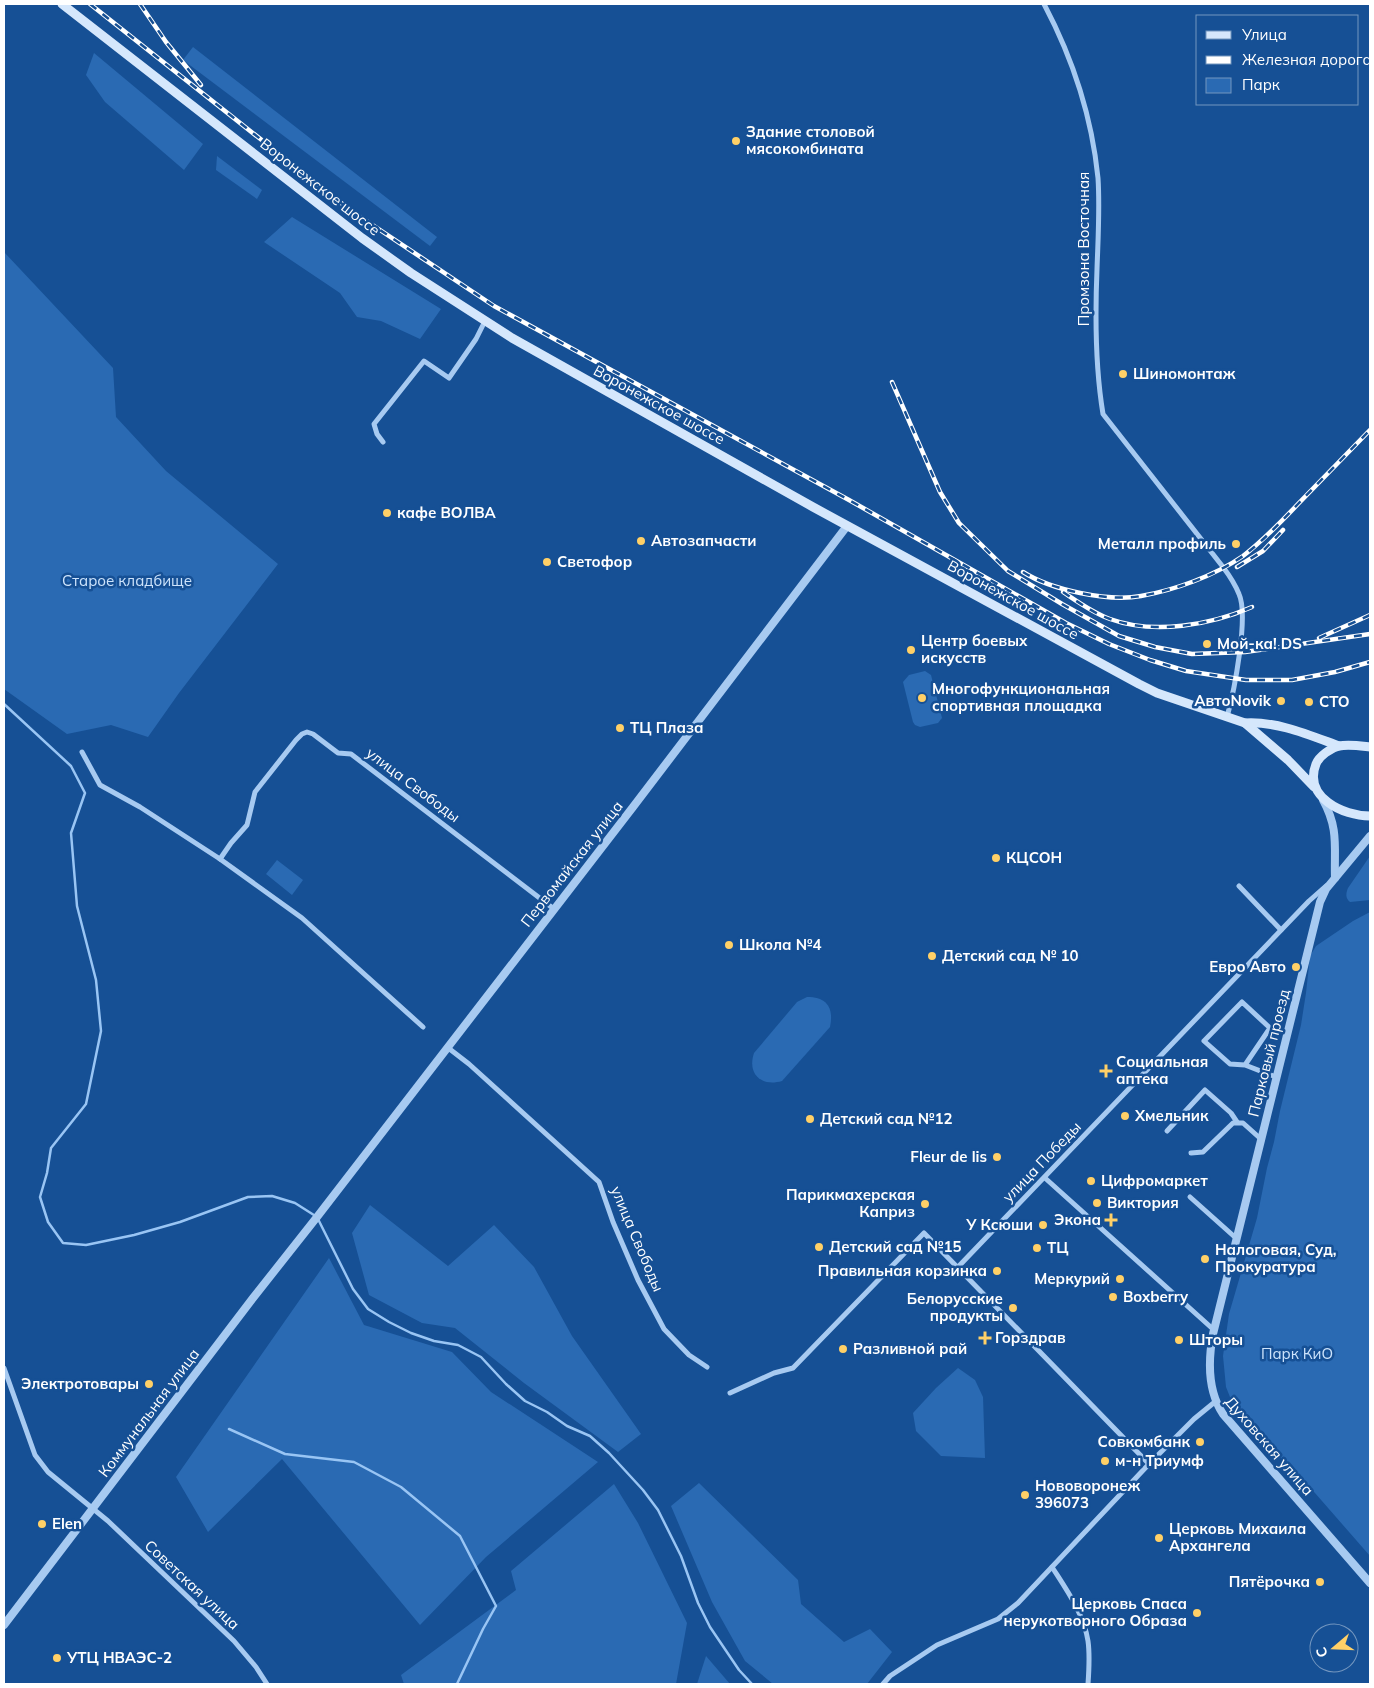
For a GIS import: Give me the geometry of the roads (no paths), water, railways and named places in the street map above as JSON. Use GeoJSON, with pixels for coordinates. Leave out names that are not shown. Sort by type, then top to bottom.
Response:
{"type":"FeatureCollection","features":[{"type":"Feature","properties":{"kind":"main road","name":"Воронежское шоссе"},"geometry":{"type":"LineString","coordinates":[[62,4],[362,238],[485,322],[847,526],[1157,693],[1245,723],[1283,727],[1339,746],[1370,748]]}},
{"type":"Feature","properties":{"kind":"main road","name":"Воронежское шоссе"},"geometry":{"type":"LineString","coordinates":[[1245,723],[1293,764],[1322,799],[1335,807],[1355,814],[1370,816]]}},
{"type":"Feature","properties":{"kind":"main road"},"geometry":{"type":"LineString","coordinates":[[1318,793],[1313,780],[1317,761],[1339,746]]}},
{"type":"Feature","properties":{"kind":"street","name":"Промзона Восточная"},"geometry":{"type":"LineString","coordinates":[[1044,4],[1057,29],[1072,69],[1091,130],[1096,168],[1099,230],[1097,352],[1098,384],[1103,414],[1223,567],[1240,594],[1243,617],[1236,679],[1227,717]]}},
{"type":"Feature","properties":{"kind":"street"},"geometry":{"type":"LineString","coordinates":[[383,442],[377,434],[374,424],[424,361],[449,378],[476,339],[485,322]]}},
{"type":"Feature","properties":{"kind":"street","name":"Первомайская улица"},"geometry":{"type":"LineString","coordinates":[[317,1217],[847,526]]}},
{"type":"Feature","properties":{"kind":"street","name":"улица Свободы"},"geometry":{"type":"LineString","coordinates":[[220,859],[230,844],[248,826],[255,792],[296,740],[307,732],[313,734],[338,753],[351,754],[554,909]]}},
{"type":"Feature","properties":{"kind":"street"},"geometry":{"type":"LineString","coordinates":[[82,752],[100,785],[140,807],[220,859],[302,918],[423,1027]]}},
{"type":"Feature","properties":{"kind":"street"},"geometry":{"type":"LineString","coordinates":[[1318,793],[1330,814],[1335,830],[1335,878]]}},
{"type":"Feature","properties":{"kind":"street","name":"Парковый проезд"},"geometry":{"type":"LineString","coordinates":[[1216,1401],[1210,1371],[1210,1352],[1214,1330],[1320,902],[1326,889],[1370,836]]}},
{"type":"Feature","properties":{"kind":"street","name":"улица Победы"},"geometry":{"type":"LineString","coordinates":[[958,1267],[1281,930],[1335,878]]}},
{"type":"Feature","properties":{"kind":"street"},"geometry":{"type":"LineString","coordinates":[[1239,886],[1281,930]]}},
{"type":"Feature","properties":{"kind":"street"},"geometry":{"type":"LineString","coordinates":[[1245,1065],[1270,1028],[1242,1002],[1204,1041],[1230,1064],[1245,1065],[1276,1077]]}},
{"type":"Feature","properties":{"kind":"street","name":"улица Свободы"},"geometry":{"type":"LineString","coordinates":[[448,1046],[599,1182],[613,1222],[638,1280],[664,1329],[689,1355],[707,1367]]}},
{"type":"Feature","properties":{"kind":"street"},"geometry":{"type":"LineString","coordinates":[[1167,1131],[1205,1090],[1237,1122],[1262,1140]]}},
{"type":"Feature","properties":{"kind":"street"},"geometry":{"type":"LineString","coordinates":[[1191,1153],[1203,1152],[1233,1123],[1237,1122]]}},
{"type":"Feature","properties":{"kind":"street"},"geometry":{"type":"LineString","coordinates":[[1045,1178],[1214,1330]]}},
{"type":"Feature","properties":{"kind":"street"},"geometry":{"type":"LineString","coordinates":[[1190,1197],[1237,1239]]}},
{"type":"Feature","properties":{"kind":"street","name":"Коммунальная улица"},"geometry":{"type":"LineString","coordinates":[[4,1625],[317,1217]]}},
{"type":"Feature","properties":{"kind":"street"},"geometry":{"type":"LineString","coordinates":[[730,1393],[793,1368],[924,1233],[1149,1464]]}},
{"type":"Feature","properties":{"kind":"street","name":"Советская улица"},"geometry":{"type":"LineString","coordinates":[[4,1368],[35,1455],[40,1463],[48,1472],[94,1509],[234,1641],[256,1667],[267,1684]]}},
{"type":"Feature","properties":{"kind":"street","name":"Духовская улица"},"geometry":{"type":"LineString","coordinates":[[883,1684],[890,1676],[937,1645],[998,1619],[1018,1603],[1149,1464],[1194,1419],[1216,1401],[1226,1417],[1370,1583]]}},
{"type":"Feature","properties":{"kind":"street"},"geometry":{"type":"LineString","coordinates":[[1052,1566],[1072,1598],[1082,1619],[1088,1641],[1088,1684]]}},
{"type":"Feature","properties":{"kind":"waterway"},"geometry":{"type":"LineString","coordinates":[[4,704],[71,766],[85,793],[71,833],[77,906],[96,980],[101,1031],[86,1104],[51,1148],[47,1173],[40,1197],[48,1222],[63,1243],[86,1245],[134,1235],[180,1222],[248,1197],[272,1196],[295,1203],[317,1217],[353,1289],[368,1309],[411,1333],[434,1341],[458,1345],[481,1357],[525,1401],[547,1412],[567,1426],[590,1436],[609,1453],[643,1490],[658,1510],[681,1556],[698,1603],[710,1627],[739,1670],[752,1684]]}},
{"type":"Feature","properties":{"kind":"waterway"},"geometry":{"type":"LineString","coordinates":[[229,1429],[285,1454],[354,1462],[401,1487],[460,1536],[496,1606],[457,1684]]}},
{"type":"Feature","properties":{"kind":"railway"},"geometry":{"type":"LineString","coordinates":[[90,4],[350,210],[494,306],[849,500],[1066,623],[1109,644],[1150,660],[1186,671],[1246,680],[1292,680],[1335,672],[1370,662]]}},
{"type":"Feature","properties":{"kind":"railway"},"geometry":{"type":"LineString","coordinates":[[140,4],[166,42],[201,85]]}},
{"type":"Feature","properties":{"kind":"railway"},"geometry":{"type":"LineString","coordinates":[[892,382],[940,492],[959,523],[1008,571],[1119,636],[1155,647],[1192,654],[1245,652],[1370,634]]}},
{"type":"Feature","properties":{"kind":"railway"},"geometry":{"type":"LineString","coordinates":[[1023,572],[1064,589],[1097,596],[1113,597],[1141,596],[1194,581],[1220,570],[1258,544],[1370,430]]}},
{"type":"Feature","properties":{"kind":"railway"},"geometry":{"type":"LineString","coordinates":[[1237,567],[1263,551],[1283,530]]}},
{"type":"Feature","properties":{"kind":"railway"},"geometry":{"type":"LineString","coordinates":[[1063,592],[1104,617],[1127,624],[1145,626],[1182,626],[1201,623],[1219,619],[1252,607]]}},
{"type":"Feature","properties":{"kind":"railway"},"geometry":{"type":"LineString","coordinates":[[1319,638],[1370,615]]}},
{"type":"Feature","properties":{"kind":"place","name":"Здание столовой мясокомбината"},"geometry":{"type":"Point","coordinates":[736,141]}},
{"type":"Feature","properties":{"kind":"place","name":"Шиномонтаж"},"geometry":{"type":"Point","coordinates":[1123,374]}},
{"type":"Feature","properties":{"kind":"place","name":"кафе ВОЛВА"},"geometry":{"type":"Point","coordinates":[387,513]}},
{"type":"Feature","properties":{"kind":"place","name":"Автозапчасти"},"geometry":{"type":"Point","coordinates":[641,541]}},
{"type":"Feature","properties":{"kind":"place","name":"Металл профиль"},"geometry":{"type":"Point","coordinates":[1236,544]}},
{"type":"Feature","properties":{"kind":"place","name":"Светофор"},"geometry":{"type":"Point","coordinates":[547,562]}},
{"type":"Feature","properties":{"kind":"place","name":"Мой-ка! DS"},"geometry":{"type":"Point","coordinates":[1207,644]}},
{"type":"Feature","properties":{"kind":"place","name":"Центр боевых искусств"},"geometry":{"type":"Point","coordinates":[911,650]}},
{"type":"Feature","properties":{"kind":"place","name":"Многофункциональная спортивная площадка"},"geometry":{"type":"Point","coordinates":[922,698]}},
{"type":"Feature","properties":{"kind":"place","name":"АвтоNovik"},"geometry":{"type":"Point","coordinates":[1281,701]}},
{"type":"Feature","properties":{"kind":"place","name":"СТО"},"geometry":{"type":"Point","coordinates":[1309,702]}},
{"type":"Feature","properties":{"kind":"place","name":"ТЦ Плаза"},"geometry":{"type":"Point","coordinates":[620,728]}},
{"type":"Feature","properties":{"kind":"place","name":"КЦСОН"},"geometry":{"type":"Point","coordinates":[996,858]}},
{"type":"Feature","properties":{"kind":"place","name":"Школа №4"},"geometry":{"type":"Point","coordinates":[729,945]}},
{"type":"Feature","properties":{"kind":"place","name":"Детский сад № 10"},"geometry":{"type":"Point","coordinates":[932,956]}},
{"type":"Feature","properties":{"kind":"place","name":"Евро Авто"},"geometry":{"type":"Point","coordinates":[1296,967]}},
{"type":"Feature","properties":{"kind":"place","name":"Социальная аптека"},"geometry":{"type":"Point","coordinates":[1106,1071]}},
{"type":"Feature","properties":{"kind":"place","name":"Хмельник"},"geometry":{"type":"Point","coordinates":[1125,1116]}},
{"type":"Feature","properties":{"kind":"place","name":"Детский сад №12"},"geometry":{"type":"Point","coordinates":[810,1119]}},
{"type":"Feature","properties":{"kind":"place","name":"Fleur de lis"},"geometry":{"type":"Point","coordinates":[997,1157]}},
{"type":"Feature","properties":{"kind":"place","name":"Цифромаркет"},"geometry":{"type":"Point","coordinates":[1091,1181]}},
{"type":"Feature","properties":{"kind":"place","name":"Виктория"},"geometry":{"type":"Point","coordinates":[1097,1203]}},
{"type":"Feature","properties":{"kind":"place","name":"Парикмахерская Каприз"},"geometry":{"type":"Point","coordinates":[925,1204]}},
{"type":"Feature","properties":{"kind":"place","name":"Экона"},"geometry":{"type":"Point","coordinates":[1111,1220]}},
{"type":"Feature","properties":{"kind":"place","name":"У Ксюши"},"geometry":{"type":"Point","coordinates":[1043,1225]}},
{"type":"Feature","properties":{"kind":"place","name":"Детский сад №15"},"geometry":{"type":"Point","coordinates":[819,1247]}},
{"type":"Feature","properties":{"kind":"place","name":"ТЦ"},"geometry":{"type":"Point","coordinates":[1037,1248]}},
{"type":"Feature","properties":{"kind":"place","name":"Налоговая, Суд, Прокуратура"},"geometry":{"type":"Point","coordinates":[1205,1259]}},
{"type":"Feature","properties":{"kind":"place","name":"Правильная корзинка"},"geometry":{"type":"Point","coordinates":[997,1271]}},
{"type":"Feature","properties":{"kind":"place","name":"Меркурий"},"geometry":{"type":"Point","coordinates":[1120,1279]}},
{"type":"Feature","properties":{"kind":"place","name":"Boxberry"},"geometry":{"type":"Point","coordinates":[1113,1297]}},
{"type":"Feature","properties":{"kind":"place","name":"Белорусские продукты"},"geometry":{"type":"Point","coordinates":[1013,1308]}},
{"type":"Feature","properties":{"kind":"place","name":"Горздрав"},"geometry":{"type":"Point","coordinates":[985,1338]}},
{"type":"Feature","properties":{"kind":"place","name":"Шторы"},"geometry":{"type":"Point","coordinates":[1179,1340]}},
{"type":"Feature","properties":{"kind":"place","name":"Разливной рай"},"geometry":{"type":"Point","coordinates":[843,1349]}},
{"type":"Feature","properties":{"kind":"place","name":"Электротовары"},"geometry":{"type":"Point","coordinates":[149,1384]}},
{"type":"Feature","properties":{"kind":"place","name":"Совкомбанк"},"geometry":{"type":"Point","coordinates":[1200,1442]}},
{"type":"Feature","properties":{"kind":"place","name":"м-н Триумф"},"geometry":{"type":"Point","coordinates":[1105,1461]}},
{"type":"Feature","properties":{"kind":"place","name":"Нововоронеж 396073"},"geometry":{"type":"Point","coordinates":[1025,1495]}},
{"type":"Feature","properties":{"kind":"place","name":"Elen"},"geometry":{"type":"Point","coordinates":[42,1524]}},
{"type":"Feature","properties":{"kind":"place","name":"Церковь Михаила Архангела"},"geometry":{"type":"Point","coordinates":[1159,1538]}},
{"type":"Feature","properties":{"kind":"place","name":"Пятёрочка"},"geometry":{"type":"Point","coordinates":[1320,1582]}},
{"type":"Feature","properties":{"kind":"place","name":"Церковь Спаса нерукотворного Образа"},"geometry":{"type":"Point","coordinates":[1197,1613]}},
{"type":"Feature","properties":{"kind":"place","name":"УТЦ НВАЭС-2"},"geometry":{"type":"Point","coordinates":[57,1658]}},
{"type":"Feature","properties":{"kind":"park label","name":"Старое кладбище"},"geometry":{"type":"Point","coordinates":[127,581]}},
{"type":"Feature","properties":{"kind":"park label","name":"Парк КиО"},"geometry":{"type":"Point","coordinates":[1297,1354]}}]}
